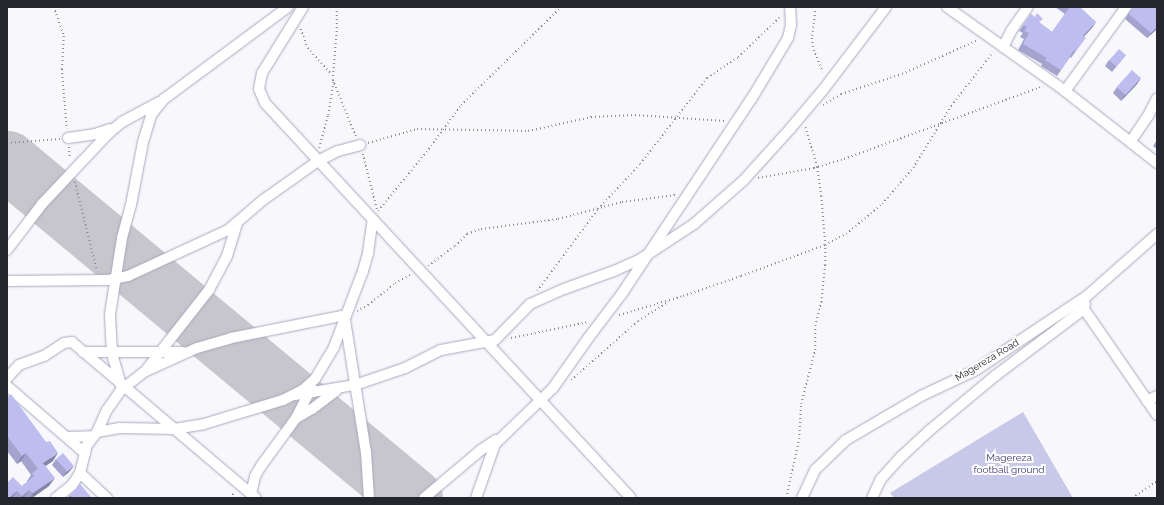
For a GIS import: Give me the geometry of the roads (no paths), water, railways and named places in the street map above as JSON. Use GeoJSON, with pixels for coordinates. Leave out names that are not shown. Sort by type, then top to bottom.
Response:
{"type":"FeatureCollection","features":[{"type":"Feature","properties":{"kind":"street"},"geometry":{"type":"LineString","coordinates":[[68,138],[95,134],[114,128],[164,99],[288,7]]}},
{"type":"Feature","properties":{"kind":"street"},"geometry":{"type":"LineString","coordinates":[[68,437],[95,434],[120,428],[174,429],[204,424],[295,395],[339,389],[355,385],[405,368],[441,350],[491,341],[526,308],[536,301],[614,272],[650,252],[694,224],[743,181],[804,113],[886,7]]}},
{"type":"Feature","properties":{"kind":"street"},"geometry":{"type":"LineString","coordinates":[[947,7],[1065,91],[1131,141],[1157,163]]}},
{"type":"Feature","properties":{"kind":"street"},"geometry":{"type":"LineString","coordinates":[[1001,45],[1028,7]]}},
{"type":"Feature","properties":{"kind":"street"},"geometry":{"type":"LineString","coordinates":[[1065,91],[1126,7]]}},
{"type":"Feature","properties":{"kind":"street"},"geometry":{"type":"LineString","coordinates":[[424,498],[433,494],[481,450],[500,438],[553,388],[589,337],[604,319],[650,252],[737,121],[786,43],[790,31],[787,10]]}},
{"type":"Feature","properties":{"kind":"street"},"geometry":{"type":"LineString","coordinates":[[300,11],[262,73],[259,89],[265,103],[316,160],[375,215],[420,270],[491,341],[540,400],[631,498]]}},
{"type":"Feature","properties":{"kind":"street"},"geometry":{"type":"LineString","coordinates":[[1131,141],[1148,116],[1157,98]]}},
{"type":"Feature","properties":{"kind":"street"},"geometry":{"type":"LineString","coordinates":[[122,387],[112,353],[110,314],[115,279],[122,238],[131,205],[147,126],[151,115],[164,99]]}},
{"type":"Feature","properties":{"kind":"street"},"geometry":{"type":"LineString","coordinates":[[7,250],[42,204],[114,128]]}},
{"type":"Feature","properties":{"kind":"street"},"geometry":{"type":"LineString","coordinates":[[7,281],[115,279],[136,273],[189,249],[237,224],[263,200],[316,160],[338,151],[360,145]]}},
{"type":"Feature","properties":{"kind":"street"},"geometry":{"type":"LineString","coordinates":[[7,378],[19,364],[44,356],[64,343],[72,342],[122,387],[251,495],[255,476],[296,418],[310,393],[315,379],[334,347],[365,265],[375,215]]}},
{"type":"Feature","properties":{"kind":"street"},"geometry":{"type":"LineString","coordinates":[[144,372],[158,352],[209,290],[228,256],[237,224]]}},
{"type":"Feature","properties":{"kind":"street","name":"Magereza Road"},"geometry":{"type":"LineString","coordinates":[[802,498],[815,470],[846,440],[921,396],[976,370],[1087,296],[1157,234]]}},
{"type":"Feature","properties":{"kind":"street"},"geometry":{"type":"LineString","coordinates":[[872,498],[881,480],[902,456],[930,430],[995,376],[1084,309],[1087,296]]}},
{"type":"Feature","properties":{"kind":"street"},"geometry":{"type":"LineString","coordinates":[[1084,309],[1157,415]]}},
{"type":"Feature","properties":{"kind":"street"},"geometry":{"type":"LineString","coordinates":[[56,498],[72,484],[80,473],[85,453],[107,410],[122,387],[144,372],[184,353],[231,338],[345,317]]}},
{"type":"Feature","properties":{"kind":"street"},"geometry":{"type":"LineString","coordinates":[[345,317],[366,452],[370,498]]}},
{"type":"Feature","properties":{"kind":"street"},"geometry":{"type":"LineString","coordinates":[[83,352],[184,353]]}},
{"type":"Feature","properties":{"kind":"street"},"geometry":{"type":"LineString","coordinates":[[295,395],[315,379]]}},
{"type":"Feature","properties":{"kind":"street"},"geometry":{"type":"LineString","coordinates":[[7,386],[85,453]]}},
{"type":"Feature","properties":{"kind":"street"},"geometry":{"type":"LineString","coordinates":[[296,418],[312,409],[339,389]]}},
{"type":"Feature","properties":{"kind":"street"},"geometry":{"type":"LineString","coordinates":[[1147,401],[1157,396]]}},
{"type":"Feature","properties":{"kind":"street"},"geometry":{"type":"LineString","coordinates":[[476,498],[491,452],[500,438]]}},
{"type":"Feature","properties":{"kind":"street"},"geometry":{"type":"LineString","coordinates":[[80,473],[107,498]]}},
{"type":"Feature","properties":{"kind":"park label","name":"Magereza football ground"},"geometry":{"type":"Point","coordinates":[1009,462]}}]}
